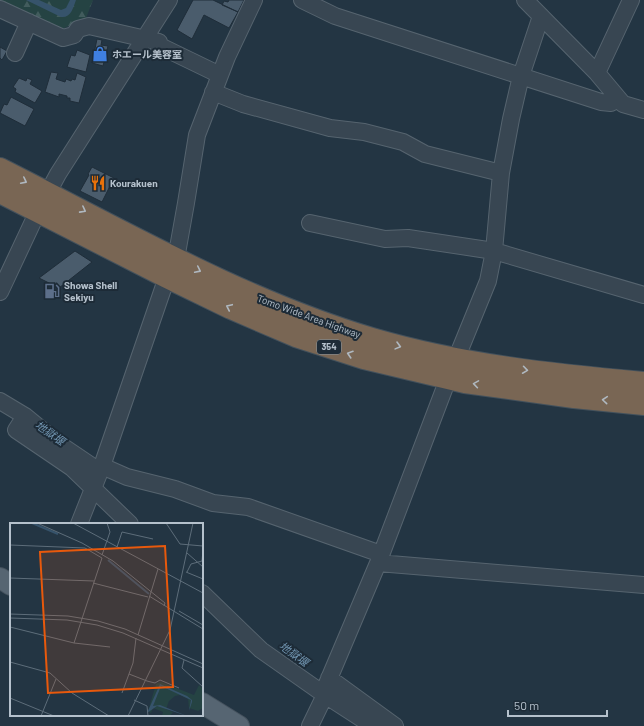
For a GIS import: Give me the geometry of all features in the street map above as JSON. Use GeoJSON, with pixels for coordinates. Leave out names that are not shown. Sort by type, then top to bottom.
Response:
{"type":"FeatureCollection","features":[{"type":"Feature","properties":{"kind":"highway","name":"Tomo Wide Area Highway"},"geometry":{"type":"LineString","coordinates":[[0,168],[43,202],[171,268],[231,308],[296,336],[364,358],[452,369],[568,376],[644,383]]}},
{"type":"Feature","properties":{"kind":"highway","name":"Tomo Wide Area Highway"},"geometry":{"type":"LineString","coordinates":[[0,192],[43,202]]}},
{"type":"Feature","properties":{"kind":"highway","name":"Tomo Wide Area Highway"},"geometry":{"type":"LineString","coordinates":[[452,369],[520,391],[644,404]]}},
{"type":"Feature","properties":{"kind":"main road"},"geometry":{"type":"LineString","coordinates":[[0,578],[10,584]]}},
{"type":"Feature","properties":{"kind":"main road"},"geometry":{"type":"LineString","coordinates":[[203,704],[239,726]]}},
{"type":"Feature","properties":{"kind":"street"},"geometry":{"type":"LineString","coordinates":[[0,292],[43,202],[169,0]]}},
{"type":"Feature","properties":{"kind":"street"},"geometry":{"type":"LineString","coordinates":[[79,523],[171,268],[186,203],[197,135],[220,75],[254,0]]}},
{"type":"Feature","properties":{"kind":"street"},"geometry":{"type":"LineString","coordinates":[[302,0],[335,16],[601,102],[611,103],[618,98]]}},
{"type":"Feature","properties":{"kind":"street"},"geometry":{"type":"LineString","coordinates":[[525,0],[597,73],[623,104],[644,110]]}},
{"type":"Feature","properties":{"kind":"street"},"geometry":{"type":"LineString","coordinates":[[597,73],[631,0]]}},
{"type":"Feature","properties":{"kind":"street"},"geometry":{"type":"LineString","coordinates":[[0,9],[63,38],[74,35],[78,29],[89,26],[159,42],[158,45],[220,75]]}},
{"type":"Feature","properties":{"kind":"street"},"geometry":{"type":"LineString","coordinates":[[310,726],[380,558],[452,369],[488,281],[494,251],[501,173],[511,119],[521,76],[541,16]]}},
{"type":"Feature","properties":{"kind":"street"},"geometry":{"type":"LineString","coordinates":[[15,53],[28,22]]}},
{"type":"Feature","properties":{"kind":"street"},"geometry":{"type":"LineString","coordinates":[[213,92],[243,104],[330,128],[364,132],[403,142],[430,156],[501,173]]}},
{"type":"Feature","properties":{"kind":"street"},"geometry":{"type":"LineString","coordinates":[[310,223],[385,238],[408,238],[494,251],[644,295]]}},
{"type":"Feature","properties":{"kind":"street"},"geometry":{"type":"LineString","coordinates":[[0,401],[25,416],[59,444],[100,468],[127,477],[175,488],[213,503],[248,507],[380,558],[644,585]]}},
{"type":"Feature","properties":{"kind":"street"},"geometry":{"type":"LineString","coordinates":[[25,416],[16,430],[72,468],[129,523]]}},
{"type":"Feature","properties":{"kind":"street"},"geometry":{"type":"LineString","coordinates":[[203,594],[261,650],[373,726]]}},
{"type":"Feature","properties":{"kind":"street"},"geometry":{"type":"LineString","coordinates":[[329,678],[395,726]]}},
{"type":"Feature","properties":{"kind":"green space"},"geometry":{"type":"Polygon","coordinates":[[[0,0],[93,0],[86,18],[60,30],[0,0]]]}},
{"type":"Feature","properties":{"kind":"water"},"geometry":{"type":"Polygon","coordinates":[[[26,0],[39,0],[61,10],[66,8],[70,0],[76,0],[73,9],[69,14],[61,17],[26,0]]]}},
{"type":"Feature","properties":{"kind":"building"},"geometry":{"type":"Polygon","coordinates":[[[193,0],[213,0],[238,12],[229,28],[204,15],[192,39],[177,30],[193,0]]]}},
{"type":"Feature","properties":{"kind":"building"},"geometry":{"type":"Polygon","coordinates":[[[229,0],[244,0],[238,12],[222,5],[224,1],[228,2],[229,0]]]}},
{"type":"Feature","properties":{"kind":"building","name":"ホエール美容室"},"geometry":{"type":"Polygon","coordinates":[[[97,39],[102,40],[101,45],[108,46],[103,66],[92,63],[97,39]]]}},
{"type":"Feature","properties":{"kind":"building"},"geometry":{"type":"Polygon","coordinates":[[[0,47],[7,51],[2,60],[0,58],[0,47]]]}},
{"type":"Feature","properties":{"kind":"building"},"geometry":{"type":"Polygon","coordinates":[[[77,50],[90,55],[86,72],[67,67],[71,55],[75,56],[77,50]]]}},
{"type":"Feature","properties":{"kind":"building"},"geometry":{"type":"Polygon","coordinates":[[[51,72],[58,73],[56,79],[65,82],[66,79],[71,81],[72,79],[75,80],[77,73],[86,77],[79,103],[70,101],[70,98],[67,98],[67,96],[59,94],[59,97],[45,92],[51,72]]]}},
{"type":"Feature","properties":{"kind":"building"},"geometry":{"type":"Polygon","coordinates":[[[19,78],[26,81],[27,78],[32,80],[30,84],[42,91],[35,103],[15,92],[16,89],[13,87],[19,78]]]}},
{"type":"Feature","properties":{"kind":"building"},"geometry":{"type":"Polygon","coordinates":[[[11,97],[34,109],[25,126],[0,113],[4,104],[7,105],[11,97]]]}},
{"type":"Feature","properties":{"kind":"building","name":"Kourakuen"},"geometry":{"type":"Polygon","coordinates":[[[92,167],[114,178],[102,202],[80,191],[92,167]]]}},
{"type":"Feature","properties":{"kind":"building"},"geometry":{"type":"Polygon","coordinates":[[[75,251],[92,262],[59,288],[39,278],[75,251]]]}},
{"type":"Feature","properties":{"kind":"place","name":"ホエール美容室"},"geometry":{"type":"Point","coordinates":[100,54]}},
{"type":"Feature","properties":{"kind":"place","name":"Kourakuen"},"geometry":{"type":"Point","coordinates":[98,183]}},
{"type":"Feature","properties":{"kind":"place","name":"Showa Shell Sekiyu"},"geometry":{"type":"Point","coordinates":[52,291]}},
{"type":"Feature","properties":{"kind":"water label","name":"地獄堰"},"geometry":{"type":"Point","coordinates":[50,433]}},
{"type":"Feature","properties":{"kind":"water label","name":"地獄堰"},"geometry":{"type":"Point","coordinates":[294,654]}}]}
